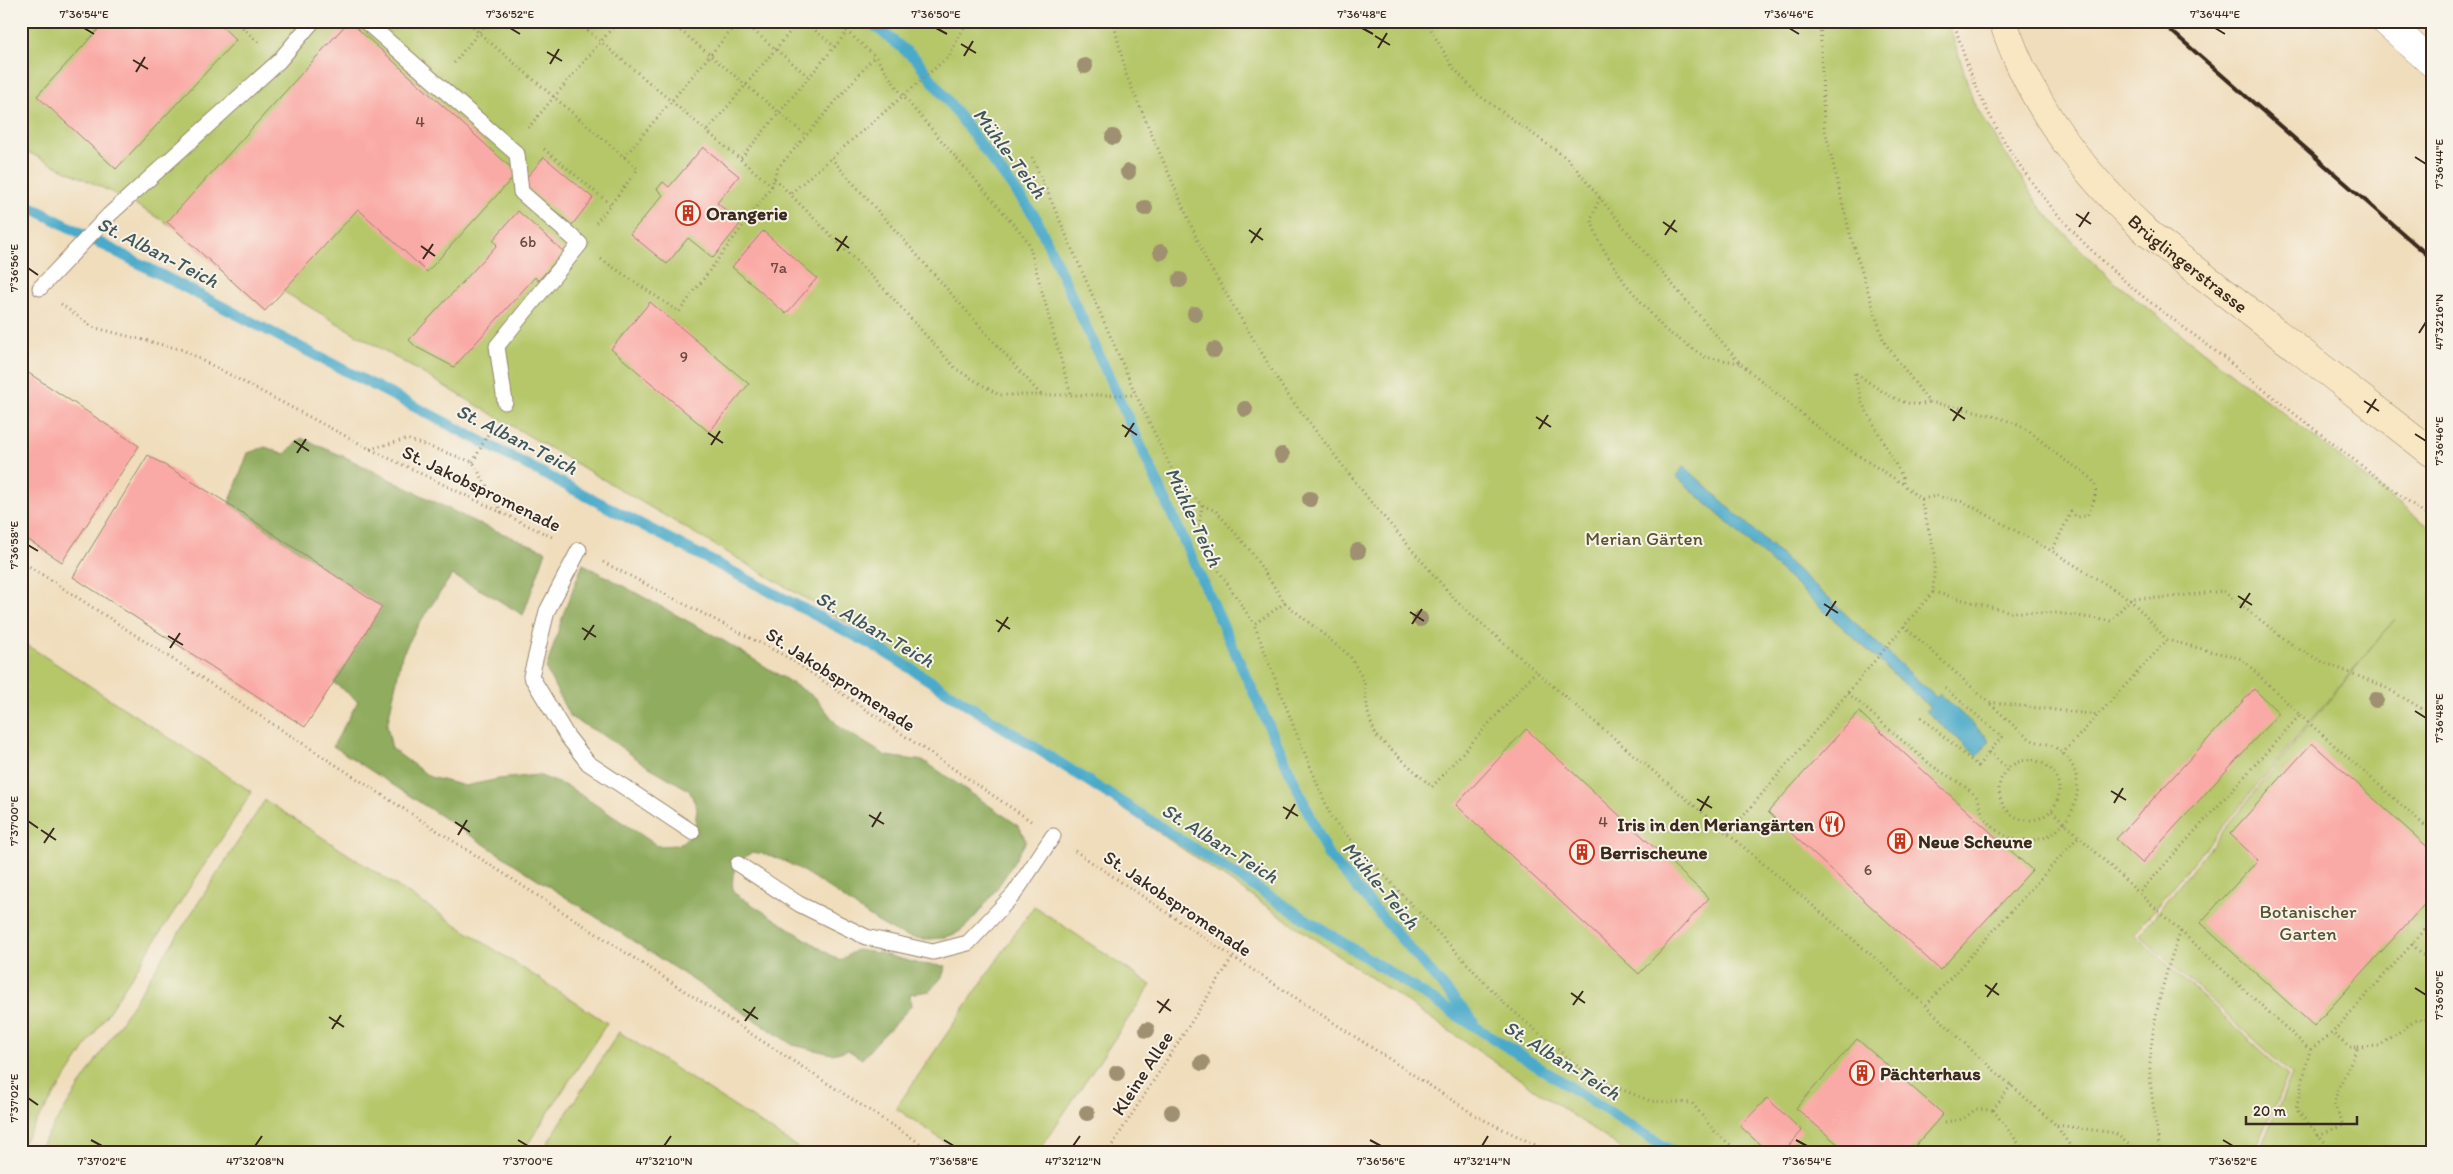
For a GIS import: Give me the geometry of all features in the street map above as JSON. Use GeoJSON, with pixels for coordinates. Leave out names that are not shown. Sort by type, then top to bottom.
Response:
{"type":"FeatureCollection","features":[{"type":"Feature","properties":{"kind":"main road","name":"Brüglingerstrasse"},"geometry":{"type":"LineString","coordinates":[[2004,21],[2024,73],[2048,117],[2077,159],[2111,199],[2148,233],[2432,453]]}},
{"type":"Feature","properties":{"kind":"street"},"geometry":{"type":"LineString","coordinates":[[2385,21],[2432,63]]}},
{"type":"Feature","properties":{"kind":"lane"},"geometry":{"type":"LineString","coordinates":[[40,288],[109,216],[279,61],[313,21]]}},
{"type":"Feature","properties":{"kind":"lane"},"geometry":{"type":"LineString","coordinates":[[365,21],[518,154],[521,192],[580,244],[497,346],[504,402]]}},
{"type":"Feature","properties":{"kind":"lane"},"geometry":{"type":"LineString","coordinates":[[579,550],[547,611],[531,676],[567,736],[588,763],[692,832]]}},
{"type":"Feature","properties":{"kind":"lane"},"geometry":{"type":"LineString","coordinates":[[738,864],[798,904],[866,936],[933,952],[968,943],[1014,894],[1053,836]]}},
{"type":"Feature","properties":{"kind":"path"},"geometry":{"type":"LineString","coordinates":[[235,21],[279,61]]}},
{"type":"Feature","properties":{"kind":"path"},"geometry":{"type":"LineString","coordinates":[[465,21],[638,169],[580,244],[679,312],[772,186],[777,169],[875,56]]}},
{"type":"Feature","properties":{"kind":"path"},"geometry":{"type":"LineString","coordinates":[[448,70],[488,21]]}},
{"type":"Feature","properties":{"kind":"path"},"geometry":{"type":"LineString","coordinates":[[576,21],[708,130],[772,186]]}},
{"type":"Feature","properties":{"kind":"path"},"geometry":{"type":"LineString","coordinates":[[524,133],[618,21]]}},
{"type":"Feature","properties":{"kind":"path"},"geometry":{"type":"LineString","coordinates":[[669,21],[807,136]]}},
{"type":"Feature","properties":{"kind":"path"},"geometry":{"type":"LineString","coordinates":[[624,157],[740,21],[809,77]]}},
{"type":"Feature","properties":{"kind":"path"},"geometry":{"type":"LineString","coordinates":[[708,130],[799,21]]}},
{"type":"Feature","properties":{"kind":"path"},"geometry":{"type":"LineString","coordinates":[[804,21],[834,47]]}},
{"type":"Feature","properties":{"kind":"path"},"geometry":{"type":"LineString","coordinates":[[836,21],[875,56],[903,96],[1028,241],[1071,396]]}},
{"type":"Feature","properties":{"kind":"path"},"geometry":{"type":"LineString","coordinates":[[791,193],[949,56],[967,21]]}},
{"type":"Feature","properties":{"kind":"path"},"geometry":{"type":"LineString","coordinates":[[1113,21],[1127,77],[1207,262],[1284,390],[1371,502],[1458,602],[1536,671],[1881,963],[1979,1057],[2012,1084],[2056,1125],[2075,1153]]}},
{"type":"Feature","properties":{"kind":"path"},"geometry":{"type":"LineString","coordinates":[[1426,21],[1452,66],[1477,94],[1568,159],[1740,364],[1832,439],[1903,484],[1922,500],[1935,554],[1932,592],[1728,834]]}},
{"type":"Feature","properties":{"kind":"path"},"geometry":{"type":"LineString","coordinates":[[1820,21],[1824,126],[1850,234],[1884,342],[1929,402]]}},
{"type":"Feature","properties":{"kind":"path"},"geometry":{"type":"LineString","coordinates":[[1954,21],[1980,99],[2007,147],[2042,197],[2074,234],[2119,276],[2310,427],[2432,519]]}},
{"type":"Feature","properties":{"kind":"path"},"geometry":{"type":"LineString","coordinates":[[741,158],[847,32]]}},
{"type":"Feature","properties":{"kind":"path"},"geometry":{"type":"LineString","coordinates":[[1032,157],[1136,395],[1177,480],[1202,505],[1216,511],[1249,549],[1285,603],[1350,656],[1364,681],[1368,713],[1376,736],[1432,786],[1536,671]]}},
{"type":"Feature","properties":{"kind":"path"},"geometry":{"type":"LineString","coordinates":[[831,158],[1042,395]]}},
{"type":"Feature","properties":{"kind":"path"},"geometry":{"type":"LineString","coordinates":[[774,178],[791,193],[889,294],[956,369],[999,395],[1136,395]]}},
{"type":"Feature","properties":{"kind":"path"},"geometry":{"type":"LineString","coordinates":[[1600,198],[1591,219],[1599,242],[1625,283],[1665,330],[1704,357],[1740,364]]}},
{"type":"Feature","properties":{"kind":"path","name":"St. Jakobspromenade"},"geometry":{"type":"LineString","coordinates":[[40,288],[92,326],[183,350],[370,449],[579,550],[789,658],[1233,958],[1478,1117],[1552,1153]]}},
{"type":"Feature","properties":{"kind":"path"},"geometry":{"type":"LineString","coordinates":[[1903,484],[1902,476],[1862,403],[1854,372],[1901,401],[1924,405],[1929,402],[1978,412],[2023,427],[2060,457],[2092,477],[2095,487],[2095,501],[2087,516],[2077,517],[2071,512],[2063,534],[2052,551]]}},
{"type":"Feature","properties":{"kind":"path"},"geometry":{"type":"LineString","coordinates":[[473,462],[504,402]]}},
{"type":"Feature","properties":{"kind":"path"},"geometry":{"type":"LineString","coordinates":[[370,449],[407,440],[473,462],[503,513]]}},
{"type":"Feature","properties":{"kind":"path"},"geometry":{"type":"LineString","coordinates":[[1922,500],[1936,496],[1964,502],[2052,551],[2131,600],[2167,640],[2242,659],[2300,715],[2432,832]]}},
{"type":"Feature","properties":{"kind":"path"},"geometry":{"type":"LineString","coordinates":[[1202,505],[1199,526],[1219,571],[1254,624],[1294,730],[1332,818],[1506,1004],[1589,1076],[1650,1101],[1692,1103],[1716,1133],[1740,1153]]}},
{"type":"Feature","properties":{"kind":"path"},"geometry":{"type":"LineString","coordinates":[[21,561],[934,1153]]}},
{"type":"Feature","properties":{"kind":"path"},"geometry":{"type":"LineString","coordinates":[[1932,592],[2010,612],[2057,613],[2110,621],[2131,598],[2163,598],[2223,591],[2295,647],[2323,662],[2383,686],[2428,712],[2432,717]]}},
{"type":"Feature","properties":{"kind":"path"},"geometry":{"type":"LineString","coordinates":[[1254,624],[1285,603]]}},
{"type":"Feature","properties":{"kind":"path"},"geometry":{"type":"LineString","coordinates":[[1848,693],[1932,765],[1977,798],[1983,813],[1992,827],[2006,836],[2022,840],[2038,840],[2053,834],[2066,823],[2075,809],[2078,792],[2076,776],[2069,760],[2056,748],[2034,741],[1904,626]]}},
{"type":"Feature","properties":{"kind":"path"},"geometry":{"type":"LineString","coordinates":[[2062,754],[2167,640]]}},
{"type":"Feature","properties":{"kind":"path"},"geometry":{"type":"LineString","coordinates":[[1921,716],[1978,766],[2002,738],[1944,688]]}},
{"type":"Feature","properties":{"kind":"path"},"geometry":{"type":"LineString","coordinates":[[1988,702],[2098,715]]}},
{"type":"Feature","properties":{"kind":"path"},"geometry":{"type":"LineString","coordinates":[[2138,893],[2300,715]]}},
{"type":"Feature","properties":{"kind":"path"},"geometry":{"type":"LineString","coordinates":[[1989,752],[2008,769]]}},
{"type":"Feature","properties":{"kind":"path"},"geometry":{"type":"LineString","coordinates":[[2025,760],[2040,762],[2053,771],[2060,789],[2059,799],[2052,810],[2038,820],[2028,821],[2010,814],[2003,806],[1999,797],[2002,777],[2008,769],[2025,760]]}},
{"type":"Feature","properties":{"kind":"path"},"geometry":{"type":"LineString","coordinates":[[2052,810],[2138,893],[2310,1050]]}},
{"type":"Feature","properties":{"kind":"path"},"geometry":{"type":"LineString","coordinates":[[1926,1005],[2080,836]]}},
{"type":"Feature","properties":{"kind":"path"},"geometry":{"type":"LineString","coordinates":[[2346,1153],[2330,1148],[2296,1109],[2310,1050],[2332,1033],[2432,922]]}},
{"type":"Feature","properties":{"kind":"path"},"geometry":{"type":"LineString","coordinates":[[2160,1153],[2150,1076],[2153,1036],[2172,954],[2181,931]]}},
{"type":"Feature","properties":{"kind":"path"},"geometry":{"type":"LineString","coordinates":[[2412,944],[2422,955],[2432,955]]}},
{"type":"Feature","properties":{"kind":"path","name":"Kleine Allee"},"geometry":{"type":"LineString","coordinates":[[1107,1153],[1233,958]]}},
{"type":"Feature","properties":{"kind":"path"},"geometry":{"type":"LineString","coordinates":[[2332,1033],[2350,1047],[2379,1046],[2416,1020],[2432,1019]]}},
{"type":"Feature","properties":{"kind":"path"},"geometry":{"type":"LineString","coordinates":[[2318,1134],[2344,1125],[2334,1104],[2338,1089],[2358,1047]]}},
{"type":"Feature","properties":{"kind":"path"},"geometry":{"type":"LineString","coordinates":[[1993,1110],[2012,1084]]}},
{"type":"Feature","properties":{"kind":"path"},"geometry":{"type":"LineString","coordinates":[[1945,1122],[1963,1119],[1976,1109],[1993,1110],[2026,1153]]}},
{"type":"Feature","properties":{"kind":"path"},"geometry":{"type":"LineString","coordinates":[[2056,1125],[2116,1133],[2139,1153]]}},
{"type":"Feature","properties":{"kind":"green space","name":"Merian Gärten"},"geometry":{"type":"Polygon","coordinates":[[[21,21],[1948,21],[1974,104],[2040,207],[2076,245],[2113,281],[2432,529],[2432,1153],[2259,1153],[2292,1075],[2139,935],[2395,619],[2134,934],[2288,1076],[2254,1153],[1628,1153],[878,641],[126,199],[21,149],[21,21]]]}},
{"type":"Feature","properties":{"kind":"green space"},"geometry":{"type":"Polygon","coordinates":[[[301,438],[345,457],[477,523],[546,551],[523,615],[452,575],[418,625],[402,655],[387,726],[392,749],[430,777],[465,786],[499,779],[538,775],[569,787],[658,846],[678,845],[690,836],[695,827],[697,808],[689,790],[644,764],[608,738],[570,717],[546,669],[564,612],[583,564],[724,641],[816,698],[838,726],[886,756],[924,761],[1019,826],[1026,841],[994,892],[964,928],[955,934],[941,938],[918,938],[896,932],[868,916],[806,873],[771,856],[752,852],[738,865],[733,880],[734,893],[840,961],[856,950],[879,953],[919,964],[946,966],[942,977],[930,991],[910,994],[911,1006],[862,1059],[848,1050],[832,1054],[793,1045],[333,746],[358,701],[333,682],[382,607],[229,504],[248,453],[265,447],[285,454],[301,438]]]}},
{"type":"Feature","properties":{"kind":"green space"},"geometry":{"type":"Polygon","coordinates":[[[21,641],[252,792],[21,1146],[21,641]]]}},
{"type":"Feature","properties":{"kind":"green space"},"geometry":{"type":"Polygon","coordinates":[[[265,800],[607,1023],[522,1153],[36,1153],[265,800]]]}},
{"type":"Feature","properties":{"kind":"green space"},"geometry":{"type":"Polygon","coordinates":[[[1034,906],[1151,985],[1037,1153],[961,1153],[896,1108],[1034,906]]]}},
{"type":"Feature","properties":{"kind":"green space"},"geometry":{"type":"Polygon","coordinates":[[[619,1032],[806,1153],[541,1153],[619,1032]]]}},
{"type":"Feature","properties":{"kind":"water"},"geometry":{"type":"Polygon","coordinates":[[[1684,466],[1937,698],[1940,694],[1990,740],[1977,756],[1926,711],[1930,707],[1676,476],[1684,466]]]}},
{"type":"Feature","properties":{"kind":"building"},"geometry":{"type":"Polygon","coordinates":[[[106,21],[216,21],[236,40],[116,169],[37,96],[106,21]]]}},
{"type":"Feature","properties":{"kind":"building"},"geometry":{"type":"Polygon","coordinates":[[[349,21],[517,173],[427,272],[358,209],[265,311],[167,222],[349,21]]]}},
{"type":"Feature","properties":{"kind":"building","name":"Orangerie"},"geometry":{"type":"Polygon","coordinates":[[[703,147],[739,176],[717,203],[741,223],[713,258],[688,238],[667,264],[630,234],[663,195],[657,189],[663,182],[669,187],[703,147]]]}},
{"type":"Feature","properties":{"kind":"building"},"geometry":{"type":"Polygon","coordinates":[[[544,157],[593,198],[572,225],[522,183],[544,157]]]}},
{"type":"Feature","properties":{"kind":"building"},"geometry":{"type":"Polygon","coordinates":[[[518,211],[564,252],[538,281],[535,277],[454,367],[416,347],[409,340],[497,245],[493,240],[518,211]]]}},
{"type":"Feature","properties":{"kind":"building"},"geometry":{"type":"Polygon","coordinates":[[[763,231],[817,278],[786,314],[732,267],[763,231]]]}},
{"type":"Feature","properties":{"kind":"building"},"geometry":{"type":"Polygon","coordinates":[[[650,302],[749,384],[709,432],[611,349],[650,302]]]}},
{"type":"Feature","properties":{"kind":"building"},"geometry":{"type":"Polygon","coordinates":[[[21,368],[139,446],[62,562],[21,535],[21,368]]]}},
{"type":"Feature","properties":{"kind":"building"},"geometry":{"type":"Polygon","coordinates":[[[148,455],[229,504],[382,607],[305,727],[73,577],[148,455]]]}},
{"type":"Feature","properties":{"kind":"building"},"geometry":{"type":"Polygon","coordinates":[[[2254,689],[2279,713],[2142,863],[2116,839],[2254,689]]]}},
{"type":"Feature","properties":{"kind":"building","name":"Neue Scheune"},"geometry":{"type":"Polygon","coordinates":[[[1859,712],[2032,870],[1940,970],[1768,812],[1859,712]]]}},
{"type":"Feature","properties":{"kind":"building","name":"Berrischeune"},"geometry":{"type":"Polygon","coordinates":[[[1526,729],[1709,898],[1639,974],[1456,805],[1526,729]]]}},
{"type":"Feature","properties":{"kind":"building"},"geometry":{"type":"Polygon","coordinates":[[[2312,743],[2432,851],[2432,896],[2314,1026],[2200,923],[2258,860],[2230,834],[2312,743]]]}},
{"type":"Feature","properties":{"kind":"building","name":"Pächterhaus"},"geometry":{"type":"Polygon","coordinates":[[[1857,1039],[1943,1114],[1909,1153],[1848,1153],[1796,1108],[1857,1039]]]}},
{"type":"Feature","properties":{"kind":"building"},"geometry":{"type":"Polygon","coordinates":[[[1767,1098],[1802,1131],[1782,1153],[1769,1153],[1740,1126],[1767,1098]]]}},
{"type":"Feature","properties":{"kind":"waterway","name":"Mühle-Teich"},"geometry":{"type":"LineString","coordinates":[[869,21],[917,60],[1036,218],[1328,855],[1473,1021]]}},
{"type":"Feature","properties":{"kind":"waterway","name":"St. Alban-Teich"},"geometry":{"type":"LineString","coordinates":[[21,202],[877,647],[1674,1153]]}},
{"type":"Feature","properties":{"kind":"railway"},"geometry":{"type":"LineString","coordinates":[[2160,21],[2432,259]]}},
{"type":"Feature","properties":{"kind":"place","name":"Orangerie"},"geometry":{"type":"Point","coordinates":[688,213]}},
{"type":"Feature","properties":{"kind":"place","name":"Iris in den Meriangärten"},"geometry":{"type":"Point","coordinates":[1832,824]}},
{"type":"Feature","properties":{"kind":"place","name":"Neue Scheune"},"geometry":{"type":"Point","coordinates":[1900,841]}},
{"type":"Feature","properties":{"kind":"place","name":"Berrischeune"},"geometry":{"type":"Point","coordinates":[1582,852]}},
{"type":"Feature","properties":{"kind":"place","name":"Pächterhaus"},"geometry":{"type":"Point","coordinates":[1862,1073]}},
{"type":"Feature","properties":{"kind":"park label","name":"Botanischer Garten"},"geometry":{"type":"Point","coordinates":[2308,922]}}]}
